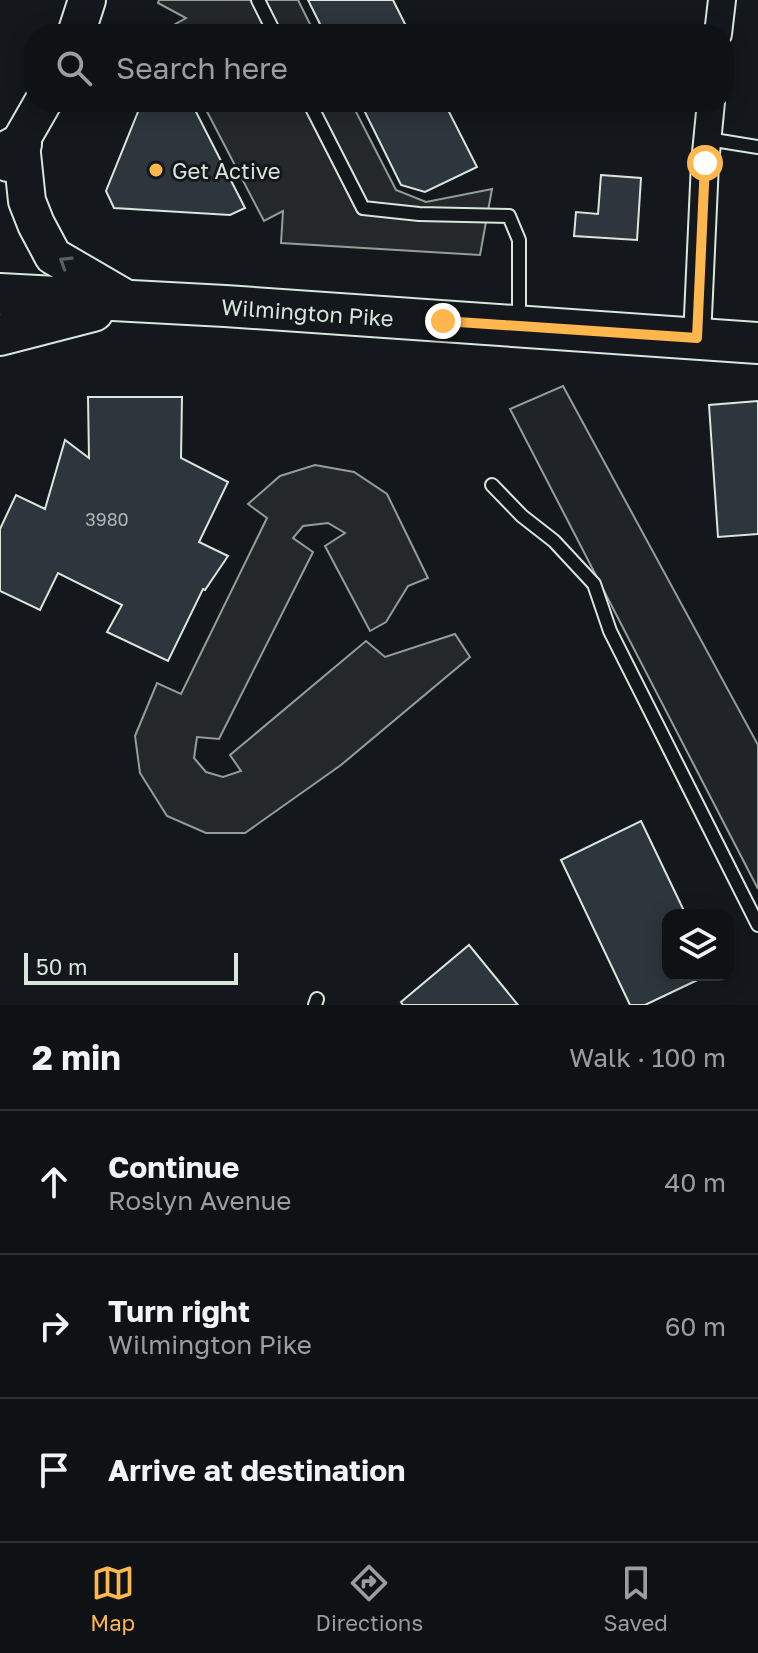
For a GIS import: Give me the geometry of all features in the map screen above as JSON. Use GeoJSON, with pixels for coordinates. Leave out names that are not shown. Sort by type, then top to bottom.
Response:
{"type":"FeatureCollection","features":[{"type":"Feature","properties":{"kind":"main road"},"geometry":{"type":"LineString","coordinates":[[79,24],[87,0]]}},
{"type":"Feature","properties":{"kind":"main road"},"geometry":{"type":"LineString","coordinates":[[37,112],[7,158],[36,224],[53,256],[132,302]]}},
{"type":"Feature","properties":{"kind":"main road","name":"Wilmington Pike"},"geometry":{"type":"LineString","coordinates":[[0,294],[758,343]]}},
{"type":"Feature","properties":{"kind":"main road"},"geometry":{"type":"LineString","coordinates":[[0,335],[132,302]]}},
{"type":"Feature","properties":{"kind":"street"},"geometry":{"type":"LineString","coordinates":[[719,24],[722,0]]}},
{"type":"Feature","properties":{"kind":"street"},"geometry":{"type":"LineString","coordinates":[[697,338],[710,112]]}},
{"type":"Feature","properties":{"kind":"lane"},"geometry":{"type":"LineString","coordinates":[[258,0],[270,24]]}},
{"type":"Feature","properties":{"kind":"lane"},"geometry":{"type":"LineString","coordinates":[[314,112],[363,208],[419,214],[509,216],[519,240],[519,326]]}},
{"type":"Feature","properties":{"kind":"lane"},"geometry":{"type":"LineString","coordinates":[[708,139],[758,147]]}},
{"type":"Feature","properties":{"kind":"lane"},"geometry":{"type":"LineString","coordinates":[[492,485],[522,516],[554,541],[594,584],[610,631],[758,925]]}},
{"type":"Feature","properties":{"kind":"shaded area"},"geometry":{"type":"Polygon","coordinates":[[[159,0],[298,0],[310,24],[176,24],[186,18],[158,3],[159,0]]]}},
{"type":"Feature","properties":{"kind":"shaded area"},"geometry":{"type":"Polygon","coordinates":[[[207,112],[356,112],[396,190],[426,202],[492,189],[480,255],[281,243],[283,211],[264,221],[207,112]]]}},
{"type":"Feature","properties":{"kind":"shaded area"},"geometry":{"type":"Polygon","coordinates":[[[563,386],[758,745],[758,889],[510,409],[563,386]]]}},
{"type":"Feature","properties":{"kind":"shaded area"},"geometry":{"type":"Polygon","coordinates":[[[315,465],[354,472],[387,494],[428,578],[408,586],[386,622],[370,631],[325,546],[345,533],[328,523],[303,526],[293,538],[313,552],[219,739],[197,737],[194,758],[206,772],[223,777],[241,771],[230,755],[366,641],[385,657],[455,634],[470,657],[341,765],[245,833],[206,833],[167,816],[140,773],[135,736],[157,683],[181,694],[267,518],[248,504],[280,476],[315,465]]]}},
{"type":"Feature","properties":{"kind":"building"},"geometry":{"type":"Polygon","coordinates":[[[308,0],[393,0],[405,24],[320,24],[308,0]]]}},
{"type":"Feature","properties":{"kind":"building"},"geometry":{"type":"Polygon","coordinates":[[[138,112],[196,112],[245,208],[230,215],[114,208],[106,191],[138,112]]]}},
{"type":"Feature","properties":{"kind":"building"},"geometry":{"type":"Polygon","coordinates":[[[365,112],[449,112],[477,167],[425,192],[401,185],[365,112]]]}},
{"type":"Feature","properties":{"kind":"building"},"geometry":{"type":"Polygon","coordinates":[[[601,175],[641,178],[637,240],[574,236],[576,212],[598,214],[601,175]]]}},
{"type":"Feature","properties":{"kind":"building"},"geometry":{"type":"Polygon","coordinates":[[[88,397],[182,397],[181,458],[228,482],[199,542],[228,556],[203,589],[168,661],[107,632],[122,605],[58,573],[40,610],[0,591],[0,529],[16,495],[45,509],[65,440],[89,458],[88,397]]]}},
{"type":"Feature","properties":{"kind":"building"},"geometry":{"type":"Polygon","coordinates":[[[758,401],[758,534],[718,537],[709,405],[758,401]]]}},
{"type":"Feature","properties":{"kind":"building"},"geometry":{"type":"Polygon","coordinates":[[[641,821],[683,909],[662,909],[662,981],[695,981],[645,1005],[630,1005],[561,860],[641,821]]]}},
{"type":"Feature","properties":{"kind":"building"},"geometry":{"type":"Polygon","coordinates":[[[469,945],[518,1005],[403,1005],[401,1002],[469,945]]]}},
{"type":"Feature","properties":{"kind":"place","name":"Get Active"},"geometry":{"type":"Point","coordinates":[156,170]}},
{"type":"Feature","properties":{"kind":"route"},"geometry":{"type":"LineString","coordinates":[[443,321],[697,338],[705,163]]}}]}
